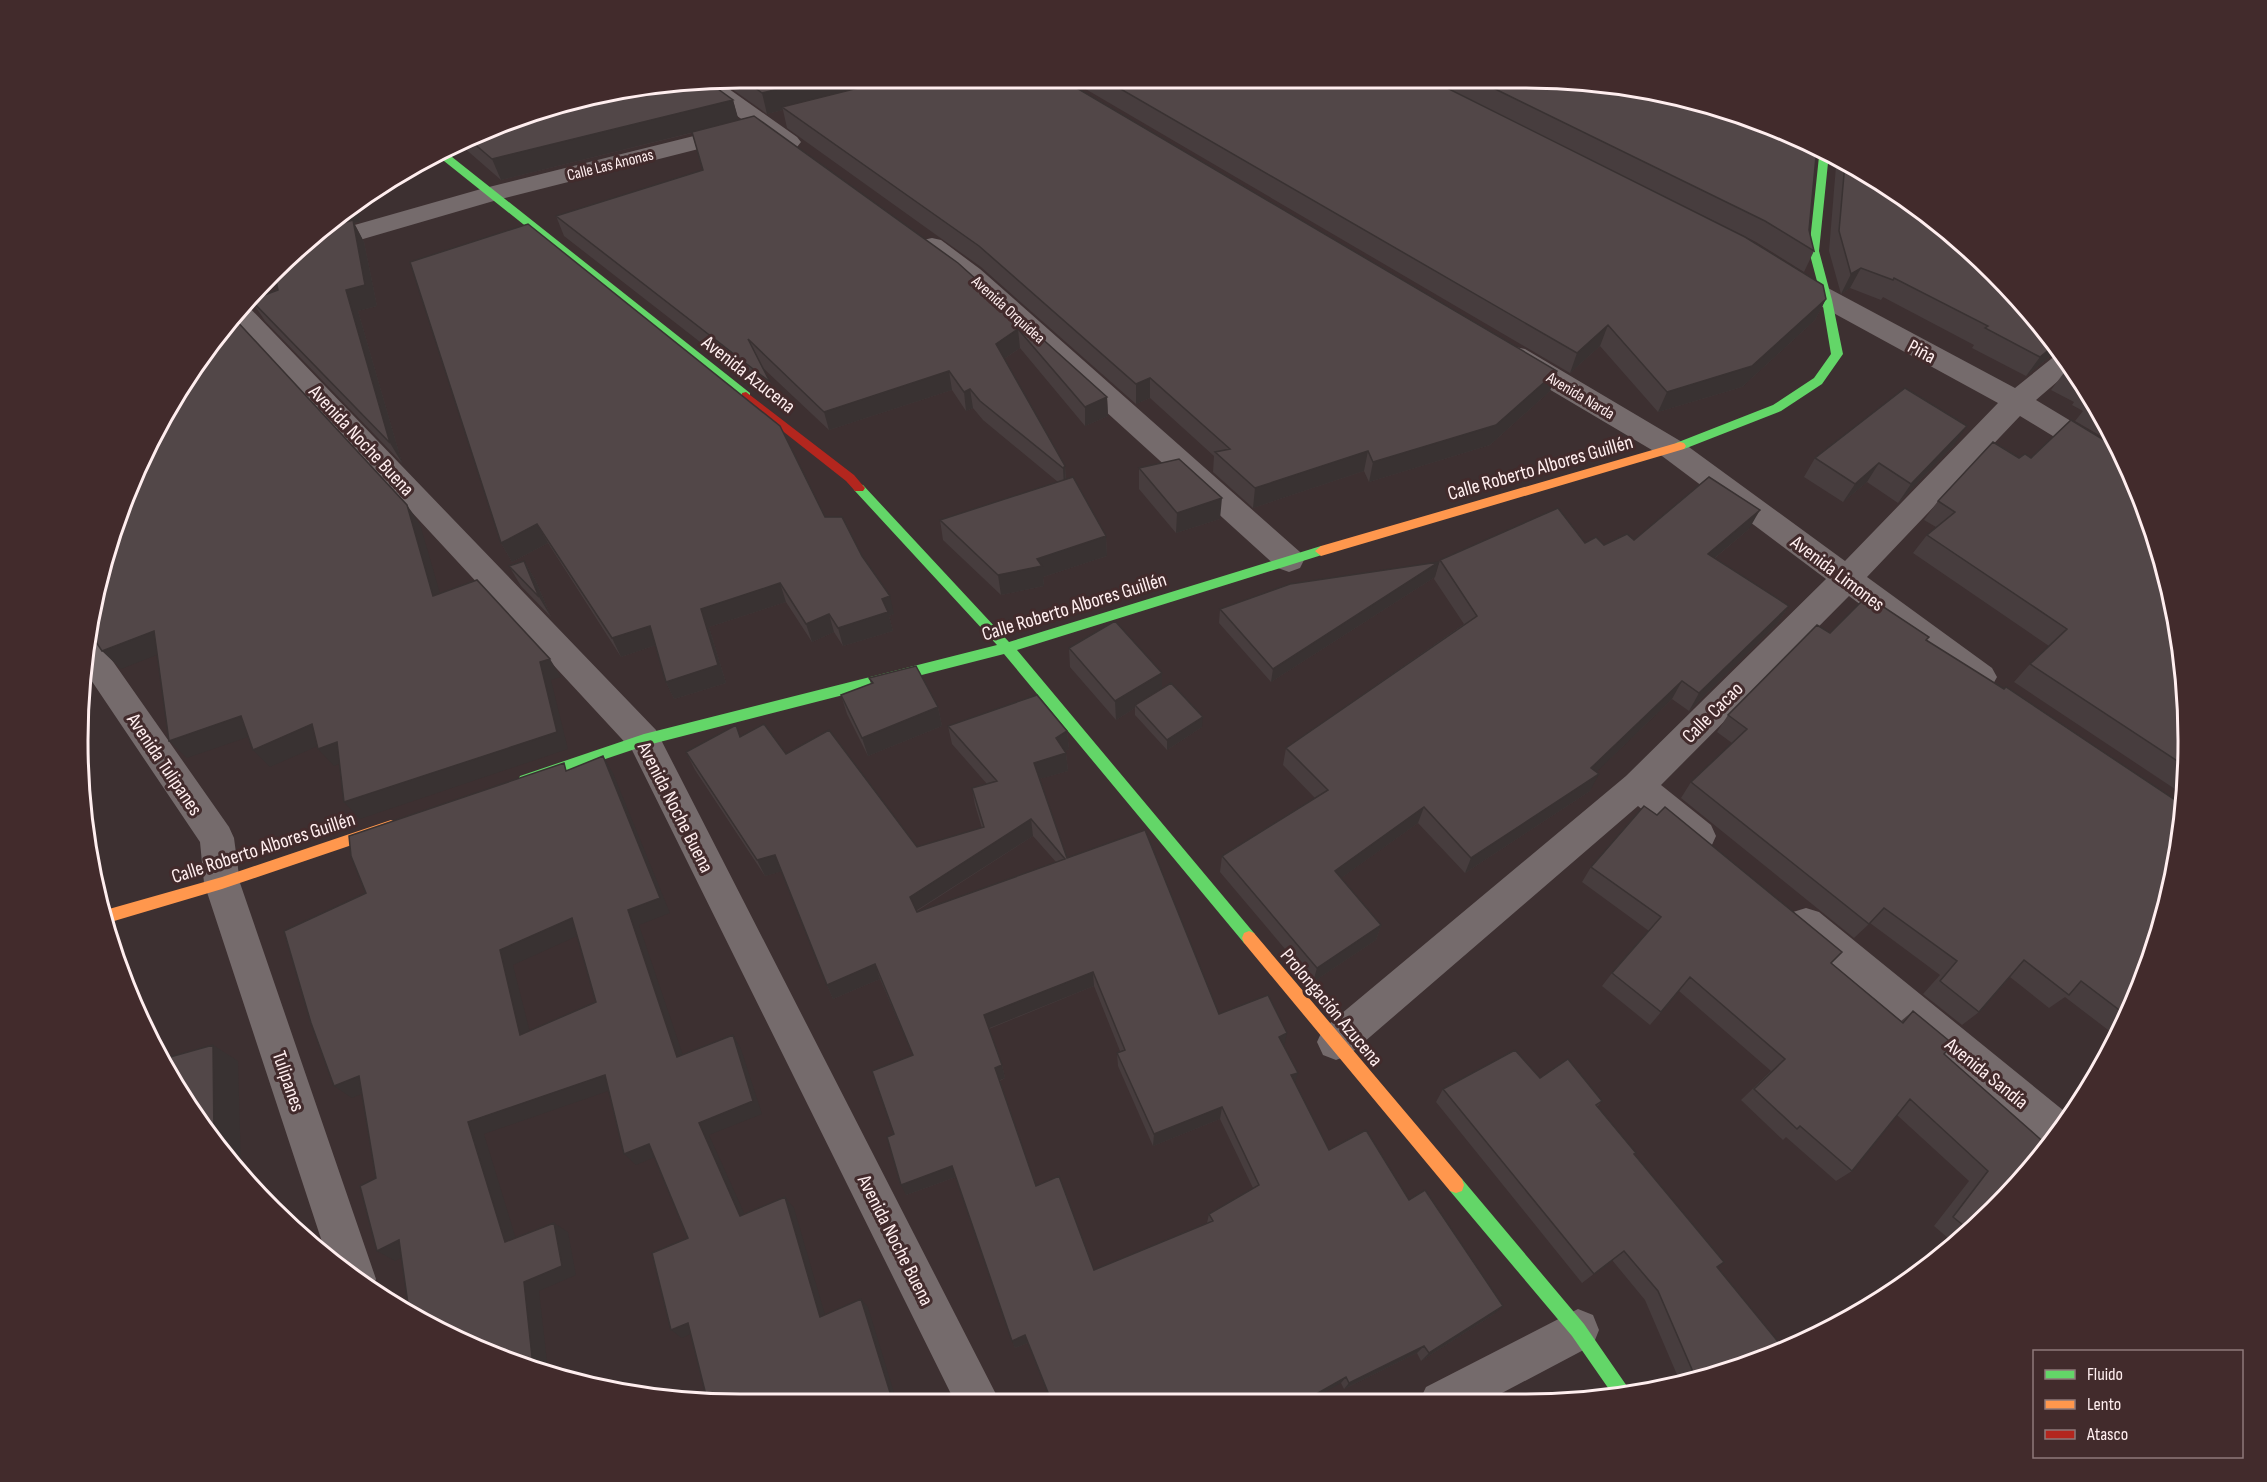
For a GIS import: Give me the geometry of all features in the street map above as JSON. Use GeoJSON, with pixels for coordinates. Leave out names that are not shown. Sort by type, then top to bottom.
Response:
{"type":"FeatureCollection","features":[{"type":"Feature","properties":{"kind":"street"},"geometry":{"type":"LineString","coordinates":[[715,89],[813,159]]}},
{"type":"Feature","properties":{"kind":"street","name":"Calle Las Anonas"},"geometry":{"type":"LineString","coordinates":[[317,245],[490,194],[799,116]]}},
{"type":"Feature","properties":{"kind":"street","name":"Avenida Azucena"},"geometry":{"type":"LineString","coordinates":[[447,159],[850,478],[1007,648]]}},
{"type":"Feature","properties":{"kind":"street","name":"Calle Roberto Albores Guillén"},"geometry":{"type":"LineString","coordinates":[[511,785],[644,740],[1007,648],[1289,560],[1672,449],[1777,408],[1818,381],[1837,354],[1827,300],[1814,250],[1823,160]]}},
{"type":"Feature","properties":{"kind":"street","name":"Avenida Orquídea"},"geometry":{"type":"LineString","coordinates":[[915,234],[971,275],[1289,560]]}},
{"type":"Feature","properties":{"kind":"street","name":"Piña"},"geometry":{"type":"LineString","coordinates":[[1787,275],[1827,300],[2017,401],[2115,460]]}},
{"type":"Feature","properties":{"kind":"street","name":"Avenida Noche Buena"},"geometry":{"type":"LineString","coordinates":[[245,317],[644,740],[974,1394]]}},
{"type":"Feature","properties":{"kind":"street","name":"Avenida Narda"},"geometry":{"type":"LineString","coordinates":[[1498,346],[1672,449]]}},
{"type":"Feature","properties":{"kind":"street","name":"Calle Cacao"},"geometry":{"type":"LineString","coordinates":[[1336,1042],[1638,786],[1846,579],[2017,401],[2059,365]]}},
{"type":"Feature","properties":{"kind":"street","name":"Avenida Limones"},"geometry":{"type":"LineString","coordinates":[[1672,449],[2001,692]]}},
{"type":"Feature","properties":{"kind":"street","name":"Prolongación Azucena"},"geometry":{"type":"LineString","coordinates":[[1007,648],[1578,1330],[1618,1387]]}},
{"type":"Feature","properties":{"kind":"street","name":"Avenida Tulipanes"},"geometry":{"type":"LineString","coordinates":[[94,659],[217,838],[222,883]]}},
{"type":"Feature","properties":{"kind":"street"},"geometry":{"type":"LineString","coordinates":[[1638,786],[1720,854]]}},
{"type":"Feature","properties":{"kind":"street","name":"Calle Roberto Albores Guillén"},"geometry":{"type":"LineString","coordinates":[[112,915],[222,883],[400,823]]}},
{"type":"Feature","properties":{"kind":"street","name":"Tulipanes"},"geometry":{"type":"LineString","coordinates":[[222,883],[350,1263]]}},
{"type":"Feature","properties":{"kind":"street","name":"Avenida Sandía"},"geometry":{"type":"LineString","coordinates":[[1784,906],[2052,1126]]}},
{"type":"Feature","properties":{"kind":"street"},"geometry":{"type":"LineString","coordinates":[[1456,1394],[1578,1330]]}},
{"type":"Feature","properties":{"kind":"building"},"geometry":{"type":"Polygon","coordinates":[[[755,88],[782,88],[762,93],[755,88]]]}},
{"type":"Feature","properties":{"kind":"building"},"geometry":{"type":"Polygon","coordinates":[[[858,88],[1077,88],[1557,371],[1496,425],[1373,462],[1368,451],[1255,488],[1215,452],[1230,449],[1150,378],[1136,384],[979,246],[782,107],[858,88]]]}},
{"type":"Feature","properties":{"kind":"building"},"geometry":{"type":"Polygon","coordinates":[[[1119,88],[1447,88],[1745,237],[1823,285],[1826,299],[1752,366],[1667,392],[1608,325],[1577,353],[1119,88]]]}},
{"type":"Feature","properties":{"kind":"building"},"geometry":{"type":"Polygon","coordinates":[[[1493,88],[1569,90],[1653,101],[1736,123],[1816,157],[1809,230],[1814,251],[1765,221],[1493,88]]]}},
{"type":"Feature","properties":{"kind":"building"},"geometry":{"type":"Polygon","coordinates":[[[718,89],[733,100],[492,159],[476,145],[531,123],[572,111],[656,94],[698,90],[718,89]]]}},
{"type":"Feature","properties":{"kind":"building"},"geometry":{"type":"Polygon","coordinates":[[[754,116],[958,263],[1107,397],[1085,407],[1018,329],[996,344],[1065,466],[1063,468],[980,401],[970,389],[964,392],[949,371],[824,412],[748,339],[770,382],[556,216],[703,170],[692,132],[754,116]]]}},
{"type":"Feature","properties":{"kind":"building"},"geometry":{"type":"Polygon","coordinates":[[[1844,172],[1889,198],[1956,250],[2017,311],[2048,350],[2040,357],[1985,328],[1988,326],[1894,278],[1893,280],[1861,268],[1851,274],[1839,231],[1844,172]]]}},
{"type":"Feature","properties":{"kind":"building"},"geometry":{"type":"Polygon","coordinates":[[[353,220],[365,285],[346,290],[390,443],[256,305],[266,294],[278,290],[277,283],[280,280],[311,250],[345,222],[353,220]]]}},
{"type":"Feature","properties":{"kind":"building"},"geometry":{"type":"Polygon","coordinates":[[[528,224],[780,426],[825,517],[842,517],[862,556],[890,596],[882,599],[888,612],[838,628],[829,614],[806,624],[780,583],[701,609],[718,665],[666,682],[650,626],[612,638],[537,524],[501,543],[410,262],[528,224]]]}},
{"type":"Feature","properties":{"kind":"building"},"geometry":{"type":"Polygon","coordinates":[[[239,324],[407,505],[433,596],[477,580],[550,659],[540,662],[557,732],[344,802],[337,742],[318,749],[312,724],[253,750],[241,716],[169,741],[154,631],[102,651],[96,642],[101,614],[123,531],[138,491],[156,452],[198,378],[239,324]]]}},
{"type":"Feature","properties":{"kind":"building"},"geometry":{"type":"Polygon","coordinates":[[[1905,388],[1967,426],[1911,484],[1879,463],[1855,484],[1815,458],[1905,388]]]}},
{"type":"Feature","properties":{"kind":"building"},"geometry":{"type":"Polygon","coordinates":[[[2071,420],[2105,441],[2111,452],[2144,531],[2166,614],[2177,698],[2178,761],[2030,664],[2067,629],[1927,535],[1955,512],[1938,501],[1993,442],[2019,458],[2025,454],[2031,458],[2071,420]]]}},
{"type":"Feature","properties":{"kind":"building"},"geometry":{"type":"Polygon","coordinates":[[[1179,459],[1222,498],[1177,513],[1139,468],[1179,459]]]}},
{"type":"Feature","properties":{"kind":"building"},"geometry":{"type":"Polygon","coordinates":[[[1073,477],[1106,536],[1037,559],[1042,566],[998,575],[940,520],[1073,477]]]}},
{"type":"Feature","properties":{"kind":"building"},"geometry":{"type":"Polygon","coordinates":[[[1709,477],[1760,510],[1708,554],[1789,606],[1699,693],[1682,681],[1591,768],[1599,774],[1471,858],[1424,807],[1335,871],[1381,925],[1317,968],[1222,856],[1328,790],[1286,748],[1477,616],[1440,560],[1558,508],[1585,543],[1596,537],[1604,545],[1627,534],[1634,540],[1709,477]]]}},
{"type":"Feature","properties":{"kind":"building"},"geometry":{"type":"Polygon","coordinates":[[[524,561],[539,597],[509,566],[524,561]]]}},
{"type":"Feature","properties":{"kind":"building"},"geometry":{"type":"Polygon","coordinates":[[[1439,562],[1273,669],[1220,609],[1290,584],[1439,562]]]}},
{"type":"Feature","properties":{"kind":"building"},"geometry":{"type":"Polygon","coordinates":[[[1867,596],[1929,637],[1926,640],[2004,689],[2006,687],[2175,800],[2166,868],[2156,910],[2144,951],[2120,1010],[2081,981],[2069,995],[2024,960],[1979,1012],[1940,981],[1957,961],[1884,908],[1869,924],[1691,782],[1747,729],[1728,715],[1817,625],[1830,633],[1867,596]]]}},
{"type":"Feature","properties":{"kind":"building"},"geometry":{"type":"Polygon","coordinates":[[[1115,621],[1162,673],[1115,701],[1069,648],[1115,621]]]}},
{"type":"Feature","properties":{"kind":"building"},"geometry":{"type":"Polygon","coordinates":[[[916,666],[938,707],[862,738],[841,695],[873,683],[869,678],[916,666]]]}},
{"type":"Feature","properties":{"kind":"building"},"geometry":{"type":"Polygon","coordinates":[[[1171,683],[1203,717],[1167,740],[1135,705],[1171,683]]]}},
{"type":"Feature","properties":{"kind":"building"},"geometry":{"type":"Polygon","coordinates":[[[1037,695],[1067,731],[1056,738],[1066,753],[1034,763],[1067,858],[1145,830],[1219,1014],[1268,995],[1287,1033],[1279,1037],[1298,1073],[1291,1075],[1329,1150],[1366,1130],[1409,1200],[1425,1190],[1503,1306],[1429,1353],[1424,1346],[1349,1383],[1346,1377],[1316,1394],[1049,1394],[1025,1335],[1012,1341],[952,1166],[901,1185],[887,1137],[894,1134],[872,1071],[913,1055],[875,964],[827,985],[775,855],[757,860],[686,752],[736,725],[740,737],[764,724],[786,754],[829,730],[917,847],[984,827],[972,788],[997,781],[948,726],[1037,695]],[[1031,819],[910,897],[917,912],[1065,859],[1031,819]],[[1093,972],[984,1015],[1002,1065],[995,1068],[1036,1186],[1059,1176],[1094,1270],[1213,1221],[1209,1214],[1259,1185],[1222,1107],[1154,1134],[1117,1053],[1125,1050],[1093,972]]]}},
{"type":"Feature","properties":{"kind":"building"},"geometry":{"type":"Polygon","coordinates":[[[603,756],[660,898],[628,910],[677,1057],[733,1035],[753,1101],[699,1123],[740,1216],[785,1197],[820,1317],[861,1299],[890,1394],[705,1392],[688,1323],[671,1330],[652,1253],[688,1238],[649,1144],[624,1154],[605,1075],[468,1122],[505,1242],[554,1223],[562,1266],[524,1282],[532,1359],[452,1326],[408,1302],[399,1240],[377,1251],[360,1186],[376,1178],[359,1076],[334,1086],[311,1023],[284,931],[366,893],[351,856],[349,836],[564,763],[566,771],[603,756]],[[572,918],[500,950],[520,1035],[596,1002],[572,918]]]}},
{"type":"Feature","properties":{"kind":"building"},"geometry":{"type":"Polygon","coordinates":[[[1644,806],[1657,815],[1665,807],[1842,952],[1831,963],[1903,1023],[1913,1011],[1953,1044],[1944,1054],[2042,1141],[2017,1171],[1963,1225],[1953,1217],[1988,1171],[1910,1099],[1852,1171],[1800,1126],[1797,1129],[1754,1089],[1785,1059],[1690,977],[1661,1012],[1612,973],[1661,917],[1591,867],[1644,806]]]}},
{"type":"Feature","properties":{"kind":"building"},"geometry":{"type":"Polygon","coordinates":[[[213,1045],[214,1126],[198,1104],[171,1057],[213,1045]]]}},
{"type":"Feature","properties":{"kind":"building"},"geometry":{"type":"Polygon","coordinates":[[[1515,1050],[1540,1078],[1568,1059],[1602,1101],[1596,1105],[1724,1262],[1717,1267],[1779,1343],[1736,1359],[1693,1372],[1658,1291],[1624,1251],[1594,1274],[1443,1089],[1515,1050]]]}},
{"type":"Feature","properties":{"kind":"traffic: fast"},"geometry":{"type":"LineString","coordinates":[[447,158],[746,396]]}},
{"type":"Feature","properties":{"kind":"traffic: fast"},"geometry":{"type":"LineString","coordinates":[[1680,446],[1777,408],[1818,381],[1837,354],[1827,300],[1814,251],[1823,160]]}},
{"type":"Feature","properties":{"kind":"traffic: fast"},"geometry":{"type":"LineString","coordinates":[[859,488],[1007,648],[1249,938]]}},
{"type":"Feature","properties":{"kind":"traffic: fast"},"geometry":{"type":"LineString","coordinates":[[525,780],[644,740],[1007,648],[1321,551]]}},
{"type":"Feature","properties":{"kind":"traffic: fast"},"geometry":{"type":"LineString","coordinates":[[1456,1185],[1578,1330],[1618,1387]]}},
{"type":"Feature","properties":{"kind":"traffic: slow"},"geometry":{"type":"LineString","coordinates":[[1321,551],[1680,446]]}},
{"type":"Feature","properties":{"kind":"traffic: slow"},"geometry":{"type":"LineString","coordinates":[[112,915],[222,883],[391,826]]}},
{"type":"Feature","properties":{"kind":"traffic: slow"},"geometry":{"type":"LineString","coordinates":[[1249,938],[1456,1185]]}},
{"type":"Feature","properties":{"kind":"traffic: jam"},"geometry":{"type":"LineString","coordinates":[[746,396],[850,478],[859,488]]}}]}
